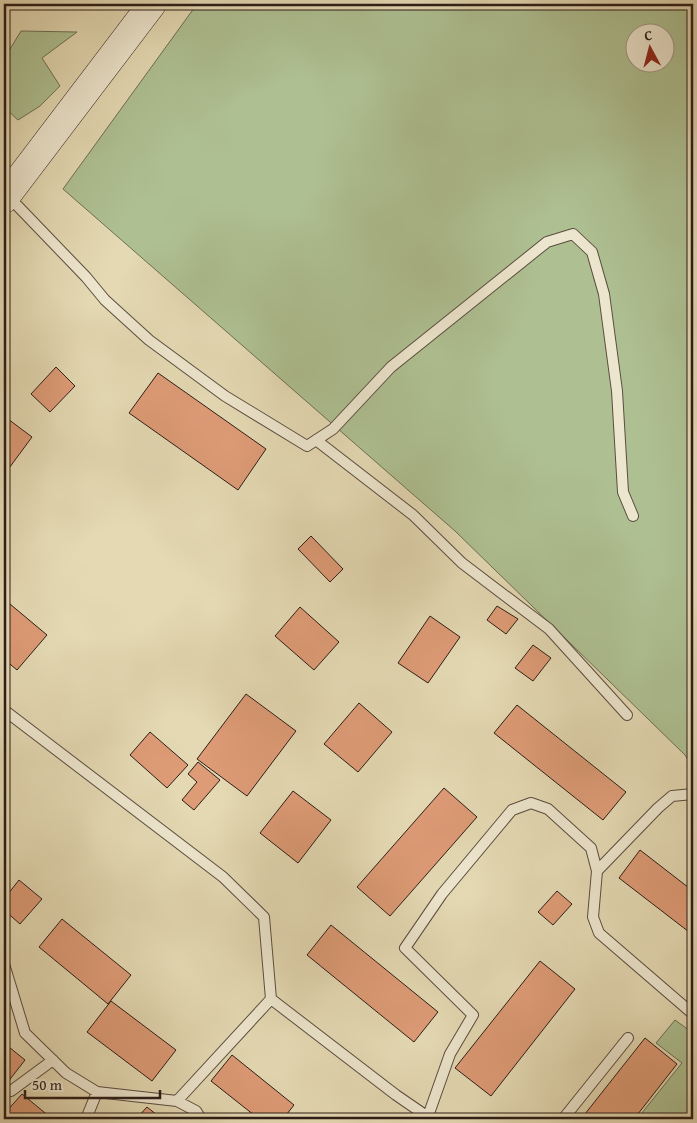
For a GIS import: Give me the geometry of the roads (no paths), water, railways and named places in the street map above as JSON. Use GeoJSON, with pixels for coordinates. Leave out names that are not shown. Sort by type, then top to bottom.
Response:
{"type":"FeatureCollection","features":[{"type":"Feature","properties":{"kind":"main road"},"geometry":{"type":"LineString","coordinates":[[5,197],[152,4]]}},
{"type":"Feature","properties":{"kind":"lane"},"geometry":{"type":"LineString","coordinates":[[5,197],[68,258],[105,300],[149,340],[225,396],[307,446],[333,429],[391,367],[547,242],[573,234],[592,252],[604,294],[617,392],[623,492],[633,516]]}},
{"type":"Feature","properties":{"kind":"lane"},"geometry":{"type":"LineString","coordinates":[[316,440],[414,515],[462,563],[549,629],[627,715]]}},
{"type":"Feature","properties":{"kind":"lane"},"geometry":{"type":"LineString","coordinates":[[4,710],[224,877],[264,917],[270,999],[178,1101]]}},
{"type":"Feature","properties":{"kind":"lane"},"geometry":{"type":"LineString","coordinates":[[597,871],[672,796],[693,794]]}},
{"type":"Feature","properties":{"kind":"lane"},"geometry":{"type":"LineString","coordinates":[[270,999],[429,1118],[450,1054],[473,1015],[405,948],[442,894],[512,810],[531,803],[548,809],[591,848],[597,871],[593,917],[599,933],[693,1014]]}},
{"type":"Feature","properties":{"kind":"lane"},"geometry":{"type":"LineString","coordinates":[[4,964],[25,1033],[66,1073],[97,1092],[178,1101],[196,1112],[200,1119]]}},
{"type":"Feature","properties":{"kind":"lane"},"geometry":{"type":"LineString","coordinates":[[563,1119],[628,1038]]}},
{"type":"Feature","properties":{"kind":"lane"},"geometry":{"type":"LineString","coordinates":[[4,1092],[11,1091],[53,1060]]}},
{"type":"Feature","properties":{"kind":"lane"},"geometry":{"type":"LineString","coordinates":[[86,1119],[97,1092]]}}]}
